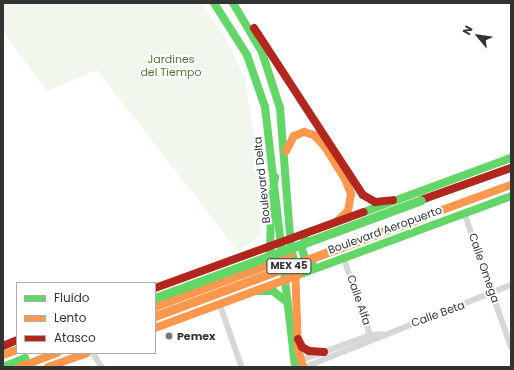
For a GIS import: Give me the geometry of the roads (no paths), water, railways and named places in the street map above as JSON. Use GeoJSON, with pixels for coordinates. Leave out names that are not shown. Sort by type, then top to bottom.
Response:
{"type":"FeatureCollection","features":[{"type":"Feature","properties":{"kind":"main road","name":"Boulevard Delta"},"geometry":{"type":"LineString","coordinates":[[214,3],[247,55],[260,88],[275,178],[287,302],[298,365]]}},
{"type":"Feature","properties":{"kind":"main road","name":"Boulevard Delta"},"geometry":{"type":"LineString","coordinates":[[233,3],[262,52],[276,89],[285,155],[291,243],[297,276],[298,365]]}},
{"type":"Feature","properties":{"kind":"main road"},"geometry":{"type":"LineString","coordinates":[[243,19],[263,39],[363,195],[375,202],[393,200]]}},
{"type":"Feature","properties":{"kind":"main road"},"geometry":{"type":"LineString","coordinates":[[285,155],[291,140],[299,134],[314,135],[321,143],[345,179],[351,194],[348,211],[336,222]]}},
{"type":"Feature","properties":{"kind":"main road"},"geometry":{"type":"LineString","coordinates":[[156,288],[281,242],[291,243],[317,228],[511,158]]}},
{"type":"Feature","properties":{"kind":"main road","name":"Boulevard Aeropuerto"},"geometry":{"type":"LineString","coordinates":[[156,298],[511,168]]}},
{"type":"Feature","properties":{"kind":"main road"},"geometry":{"type":"LineString","coordinates":[[256,291],[268,280],[270,264],[269,246],[275,178]]}},
{"type":"Feature","properties":{"kind":"main road","name":"Boulevard Aeropuerto"},"geometry":{"type":"LineString","coordinates":[[156,316],[511,184]]}},
{"type":"Feature","properties":{"kind":"main road","name":"Boulevard Aeropuerto"},"geometry":{"type":"LineString","coordinates":[[156,328],[511,196]]}},
{"type":"Feature","properties":{"kind":"main road"},"geometry":{"type":"LineString","coordinates":[[317,228],[305,238],[302,249],[307,260],[324,266]]}},
{"type":"Feature","properties":{"kind":"main road"},"geometry":{"type":"LineString","coordinates":[[156,307],[282,260],[287,257],[291,243]]}},
{"type":"Feature","properties":{"kind":"main road"},"geometry":{"type":"LineString","coordinates":[[255,252],[262,254],[270,264]]}},
{"type":"Feature","properties":{"kind":"main road"},"geometry":{"type":"LineString","coordinates":[[256,291],[273,291],[287,302]]}},
{"type":"Feature","properties":{"kind":"main road"},"geometry":{"type":"LineString","coordinates":[[297,334],[299,343],[306,349],[317,353],[324,352]]}},
{"type":"Feature","properties":{"kind":"main road"},"geometry":{"type":"LineString","coordinates":[[3,346],[16,340]]}},
{"type":"Feature","properties":{"kind":"main road"},"geometry":{"type":"LineString","coordinates":[[3,355],[16,350]]}},
{"type":"Feature","properties":{"kind":"main road"},"geometry":{"type":"LineString","coordinates":[[3,362],[27,354]]}},
{"type":"Feature","properties":{"kind":"main road"},"geometry":{"type":"LineString","coordinates":[[3,367],[36,354]]}},
{"type":"Feature","properties":{"kind":"main road"},"geometry":{"type":"LineString","coordinates":[[20,367],[53,354]]}},
{"type":"Feature","properties":{"kind":"main road"},"geometry":{"type":"LineString","coordinates":[[48,367],[83,354]]}},
{"type":"Feature","properties":{"kind":"street","name":"Calle Omega"},"geometry":{"type":"LineString","coordinates":[[465,214],[511,346]]}},
{"type":"Feature","properties":{"kind":"street","name":"Calle Alfa"},"geometry":{"type":"LineString","coordinates":[[344,258],[372,338]]}},
{"type":"Feature","properties":{"kind":"street","name":"Calle Beta"},"geometry":{"type":"LineString","coordinates":[[298,365],[492,294],[511,285]]}},
{"type":"Feature","properties":{"kind":"street"},"geometry":{"type":"LineString","coordinates":[[505,288],[511,292]]}},
{"type":"Feature","properties":{"kind":"street"},"geometry":{"type":"LineString","coordinates":[[220,304],[242,367]]}},
{"type":"Feature","properties":{"kind":"street","name":"Calle Beta"},"geometry":{"type":"LineString","coordinates":[[298,365],[324,352],[372,338]]}},
{"type":"Feature","properties":{"kind":"street"},"geometry":{"type":"LineString","coordinates":[[94,354],[102,367]]}},
{"type":"Feature","properties":{"kind":"place","name":"Pemex"},"geometry":{"type":"Point","coordinates":[169,336]}},
{"type":"Feature","properties":{"kind":"park label","name":"Jardines del Tiempo"},"geometry":{"type":"Point","coordinates":[171,66]}}]}
